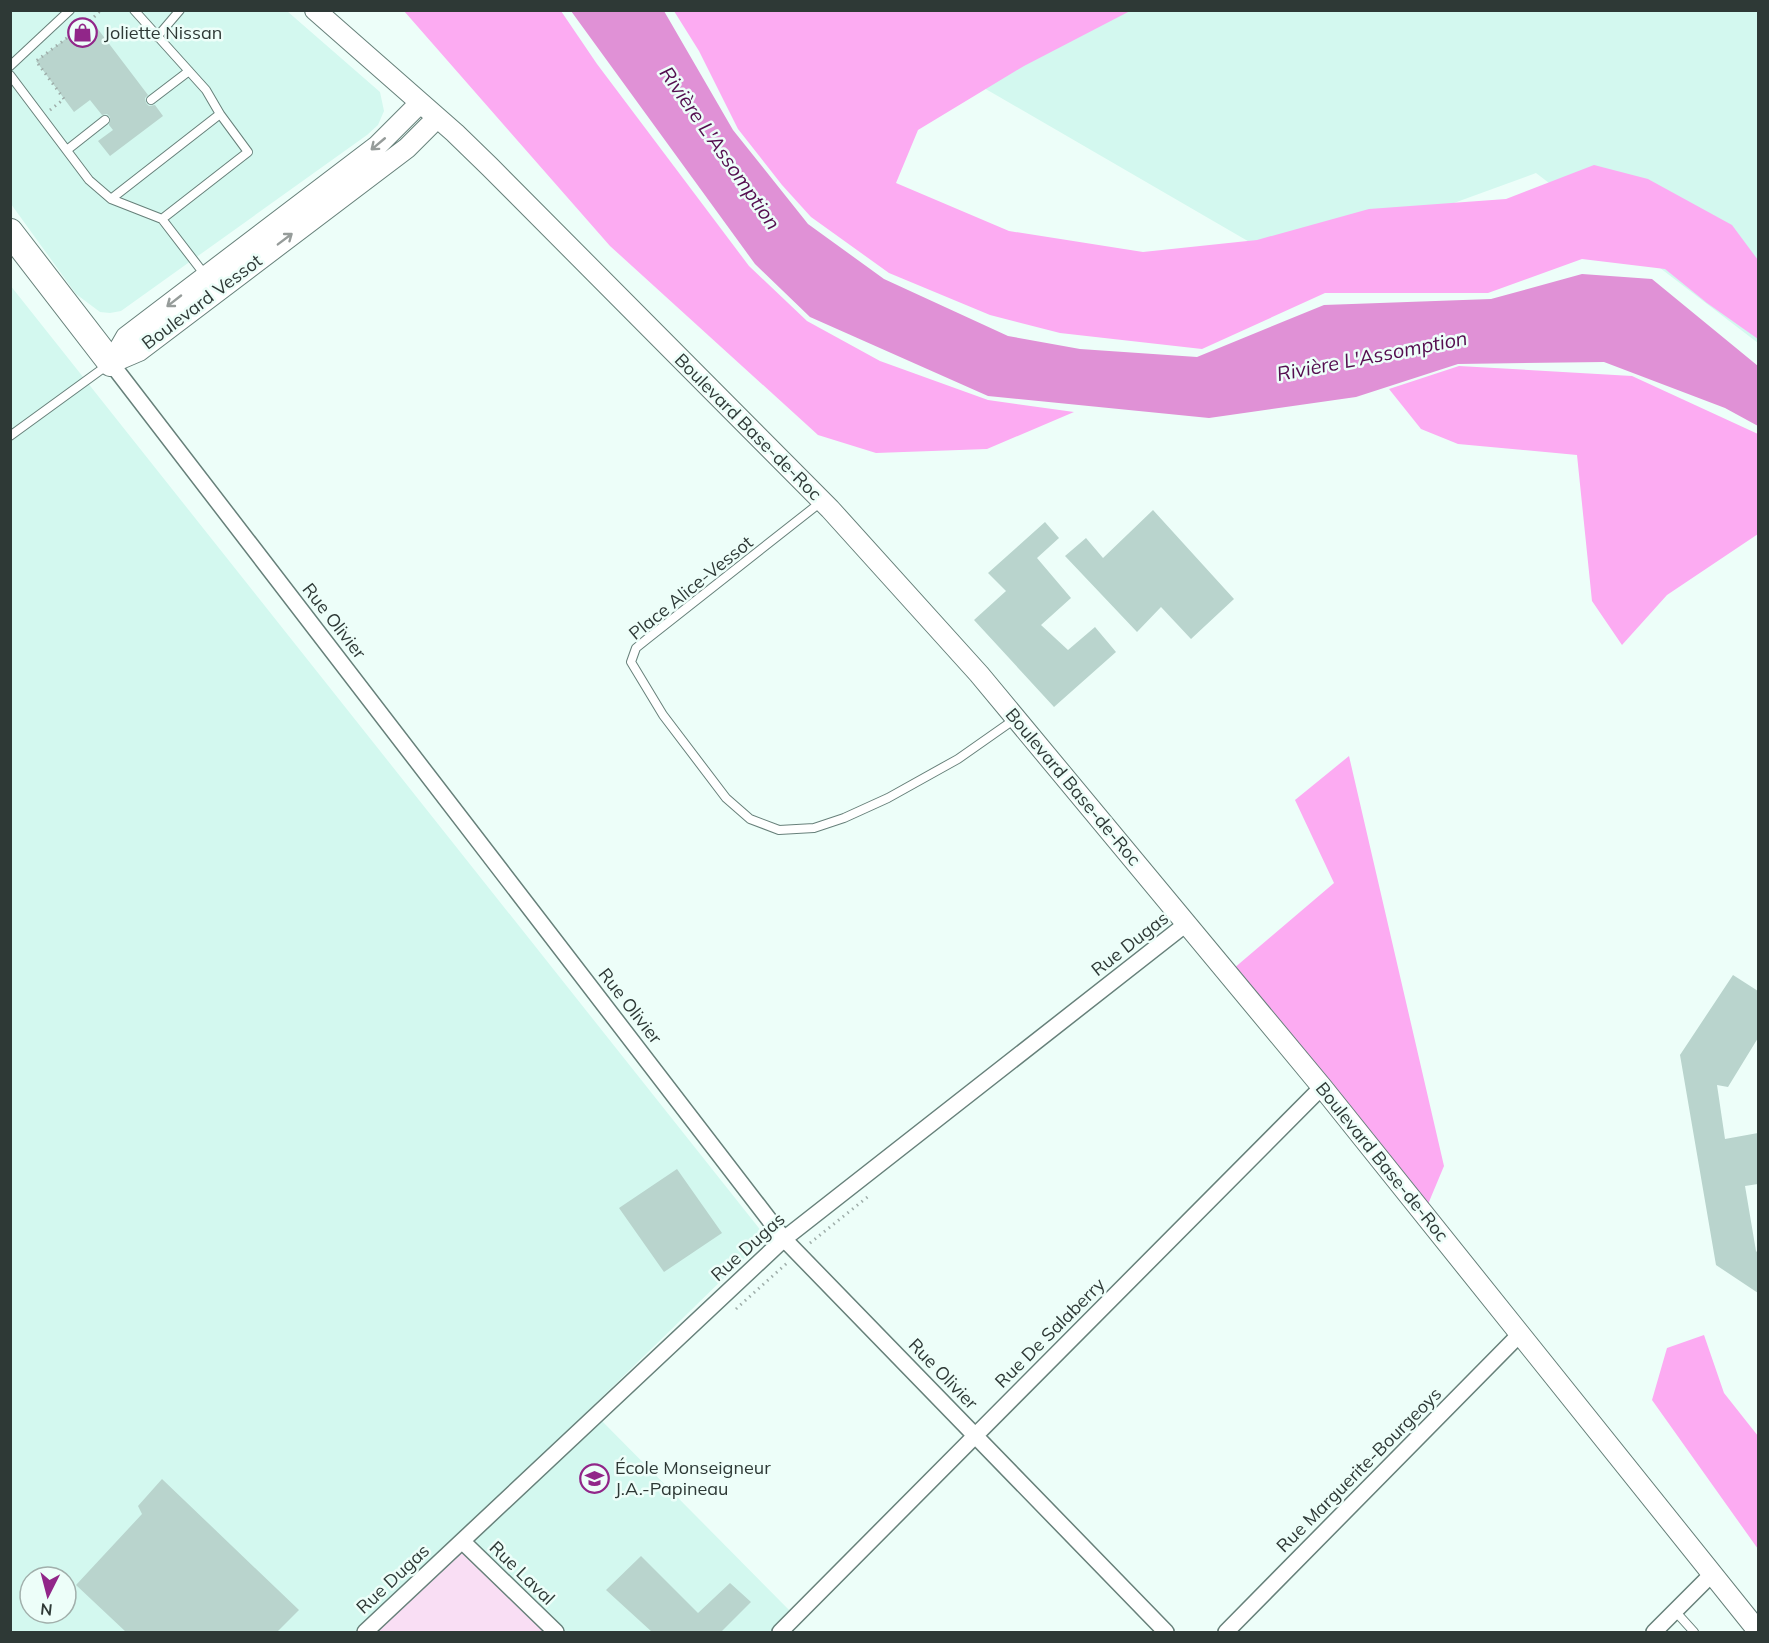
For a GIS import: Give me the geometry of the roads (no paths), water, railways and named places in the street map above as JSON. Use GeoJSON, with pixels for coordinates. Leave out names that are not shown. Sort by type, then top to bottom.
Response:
{"type":"FeatureCollection","features":[{"type":"Feature","properties":{"kind":"highway"},"geometry":{"type":"LineString","coordinates":[[10,232],[111,363]]}},
{"type":"Feature","properties":{"kind":"street","name":"Boulevard Base-de-Roc"},"geometry":{"type":"LineString","coordinates":[[315,10],[437,117],[490,167],[822,500],[979,674],[1322,1087],[1758,1631]]}},
{"type":"Feature","properties":{"kind":"street","name":"Boulevard Vessot"},"geometry":{"type":"LineString","coordinates":[[111,363],[126,337],[377,146],[420,103]]}},
{"type":"Feature","properties":{"kind":"street","name":"Boulevard Vessot"},"geometry":{"type":"LineString","coordinates":[[111,363],[139,351],[407,148],[437,117]]}},
{"type":"Feature","properties":{"kind":"street","name":"Rue Olivier"},"geometry":{"type":"LineString","coordinates":[[111,363],[784,1239],[1166,1632]]}},
{"type":"Feature","properties":{"kind":"street","name":"Rue Dugas"},"geometry":{"type":"LineString","coordinates":[[364,1632],[784,1239],[1186,924]]}},
{"type":"Feature","properties":{"kind":"street","name":"Rue De Salaberry"},"geometry":{"type":"LineString","coordinates":[[780,1632],[1322,1087]]}},
{"type":"Feature","properties":{"kind":"street","name":"Rue Marguerite-Bourgeoys"},"geometry":{"type":"LineString","coordinates":[[1226,1632],[1520,1335]]}},
{"type":"Feature","properties":{"kind":"street","name":"Rue Laval"},"geometry":{"type":"LineString","coordinates":[[462,1541],[556,1632]]}},
{"type":"Feature","properties":{"kind":"street"},"geometry":{"type":"LineString","coordinates":[[1653,1632],[1712,1574]]}},
{"type":"Feature","properties":{"kind":"lane"},"geometry":{"type":"LineString","coordinates":[[10,66],[70,10]]}},
{"type":"Feature","properties":{"kind":"lane"},"geometry":{"type":"LineString","coordinates":[[134,10],[206,90],[220,114],[248,152],[162,219]]}},
{"type":"Feature","properties":{"kind":"lane"},"geometry":{"type":"LineString","coordinates":[[157,37],[180,10]]}},
{"type":"Feature","properties":{"kind":"lane"},"geometry":{"type":"LineString","coordinates":[[151,100],[189,71]]}},
{"type":"Feature","properties":{"kind":"lane"},"geometry":{"type":"LineString","coordinates":[[10,75],[89,180],[111,199],[162,219],[206,276]]}},
{"type":"Feature","properties":{"kind":"lane"},"geometry":{"type":"LineString","coordinates":[[111,199],[220,114]]}},
{"type":"Feature","properties":{"kind":"lane"},"geometry":{"type":"LineString","coordinates":[[67,150],[105,120]]}},
{"type":"Feature","properties":{"kind":"lane"},"geometry":{"type":"LineString","coordinates":[[10,436],[111,363]]}},
{"type":"Feature","properties":{"kind":"lane","name":"Place Alice-Vessot"},"geometry":{"type":"LineString","coordinates":[[822,500],[636,648],[631,662],[663,715],[726,798],[750,819],[778,830],[814,828],[844,818],[888,798],[958,759],[1016,718]]}},
{"type":"Feature","properties":{"kind":"lane"},"geometry":{"type":"LineString","coordinates":[[1675,1610],[1694,1632]]}},
{"type":"Feature","properties":{"kind":"water","name":"Rivière L'Assomption"},"geometry":{"type":"Polygon","coordinates":[[[571,11],[664,11],[733,130],[808,224],[884,279],[1008,336],[1080,349],[1197,357],[1324,305],[1491,299],[1582,274],[1652,279],[1758,366],[1758,426],[1725,408],[1604,362],[1458,364],[1356,397],[1209,418],[988,396],[810,317],[755,264],[571,11]]]}},
{"type":"Feature","properties":{"kind":"place","name":"Joliette Nissan"},"geometry":{"type":"Point","coordinates":[83,33]}},
{"type":"Feature","properties":{"kind":"place","name":"École Monseigneur J.A.-Papineau"},"geometry":{"type":"Point","coordinates":[594,1478]}}]}
